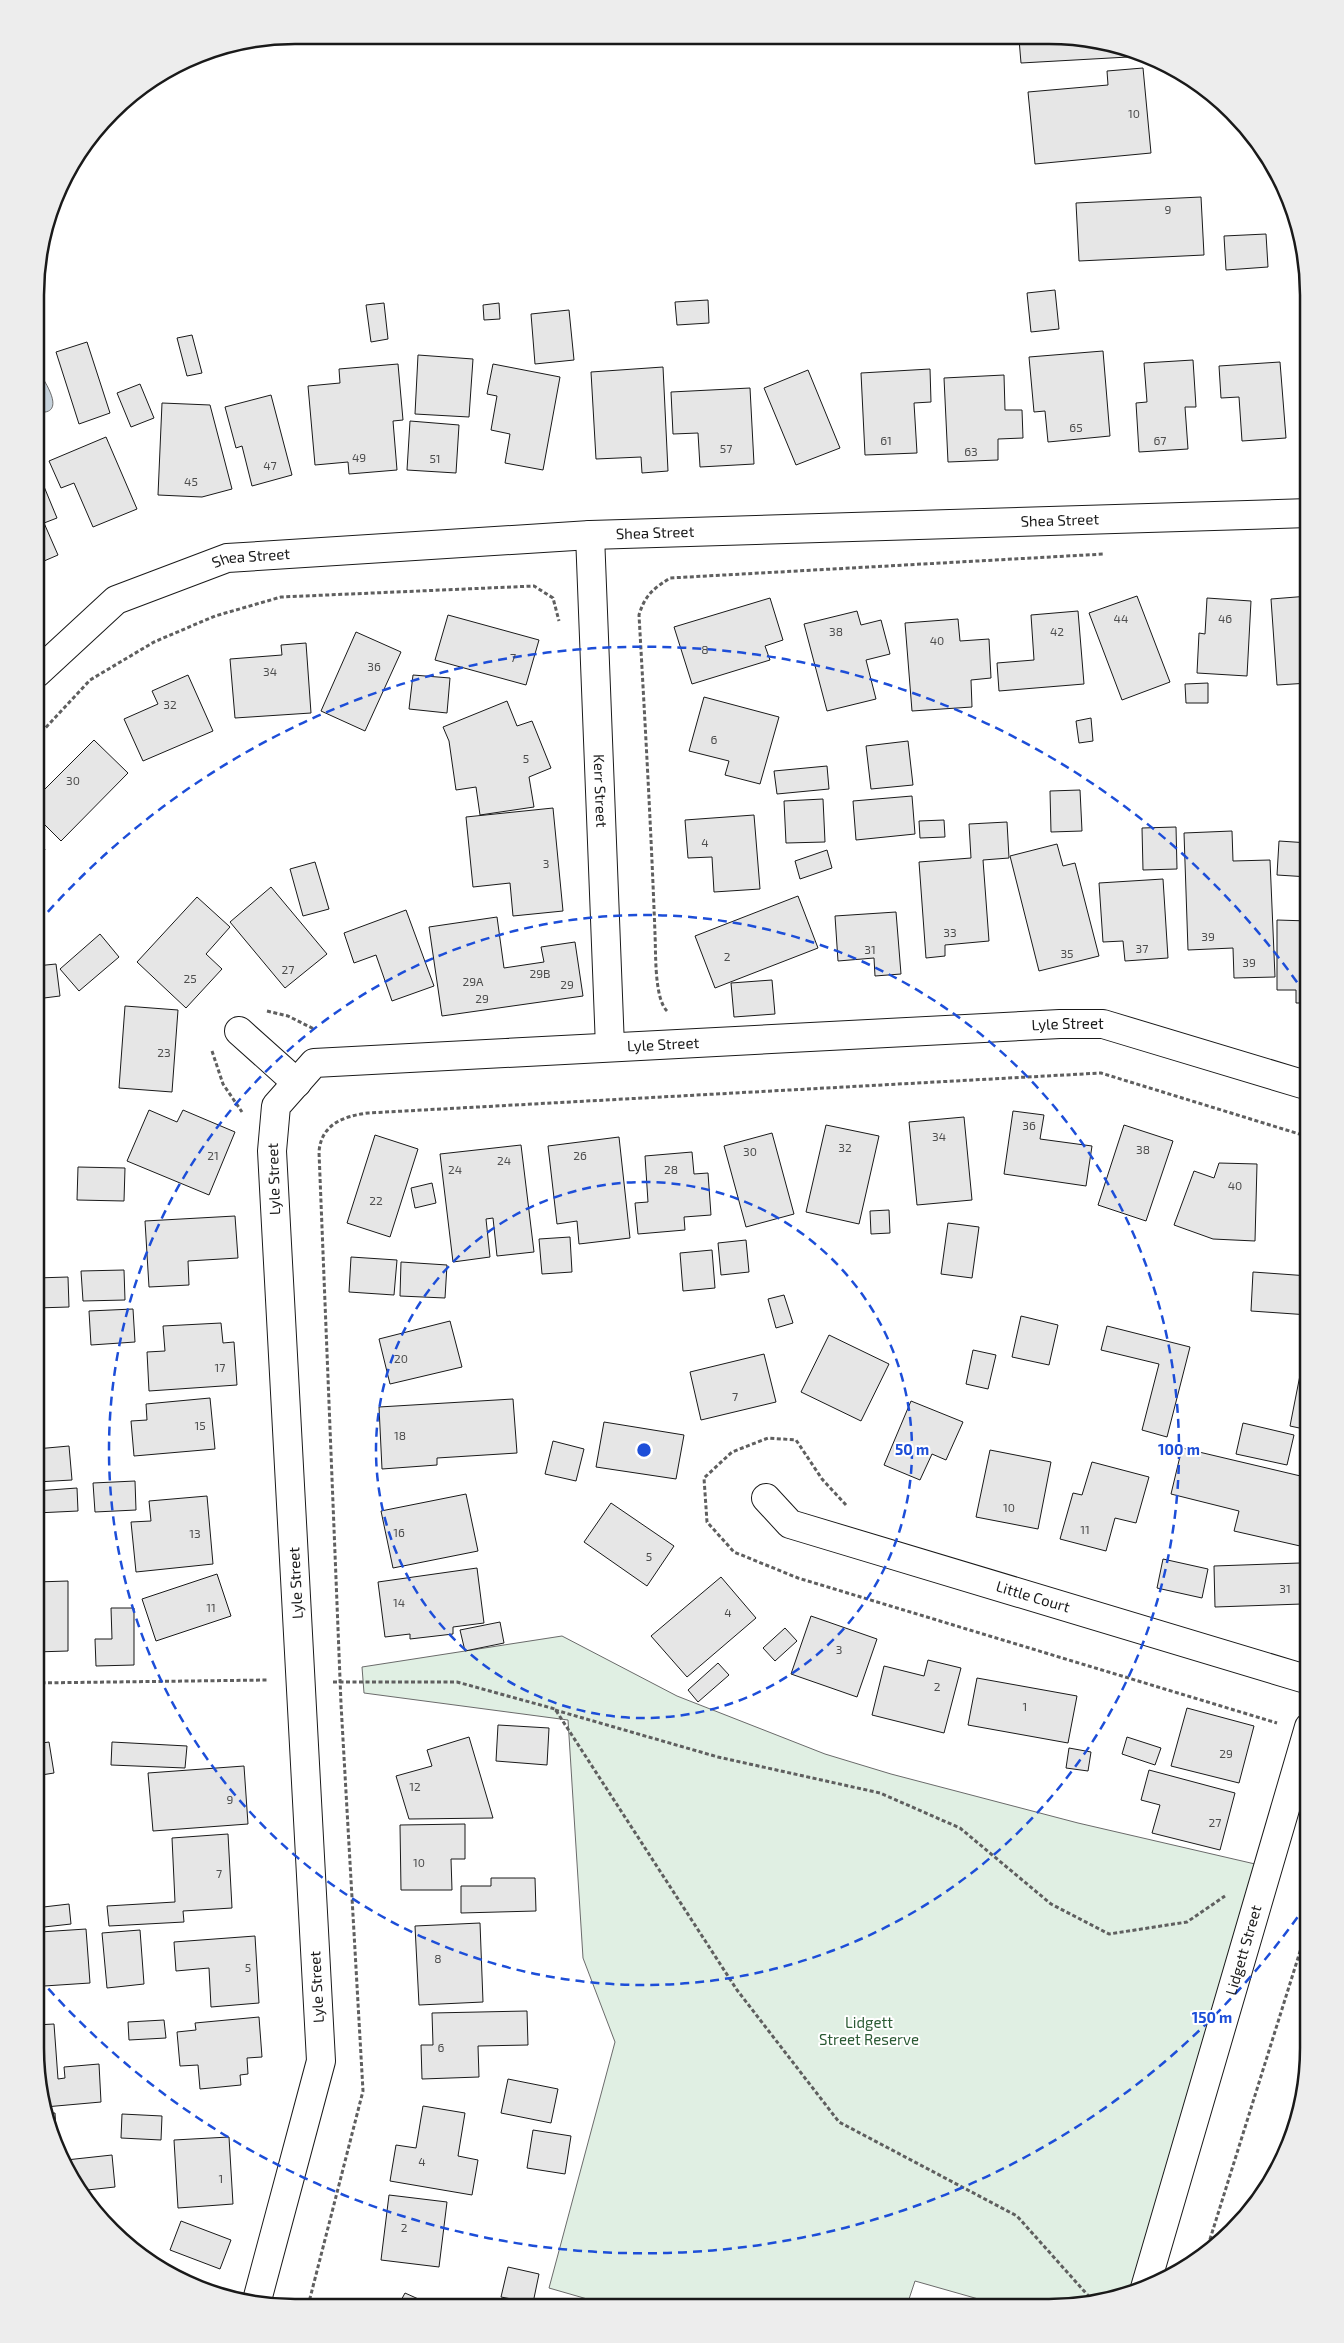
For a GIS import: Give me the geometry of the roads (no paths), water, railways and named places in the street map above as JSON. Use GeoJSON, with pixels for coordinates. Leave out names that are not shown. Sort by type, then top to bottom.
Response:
{"type":"FeatureCollection","features":[{"type":"Feature","properties":{"kind":"street","name":"Shea Street"},"geometry":{"type":"LineString","coordinates":[[44,667],[116,600],[227,558],[590,536],[1300,513]]}},
{"type":"Feature","properties":{"kind":"street","name":"Kerr Street"},"geometry":{"type":"LineString","coordinates":[[590,536],[610,1047]]}},
{"type":"Feature","properties":{"kind":"street","name":"Lyle Street"},"geometry":{"type":"LineString","coordinates":[[258,2296],[321,2061],[272,1151],[276,1106],[314,1063],[1060,1024],[1103,1024],[1300,1083]]}},
{"type":"Feature","properties":{"kind":"street"},"geometry":{"type":"LineString","coordinates":[[239,1032],[297,1083]]}},
{"type":"Feature","properties":{"kind":"street","name":"Little Court"},"geometry":{"type":"LineString","coordinates":[[766,1498],[790,1524],[1300,1678]]}},
{"type":"Feature","properties":{"kind":"street","name":"Lidgett Street"},"geometry":{"type":"LineString","coordinates":[[1148,2279],[1300,1755]]}},
{"type":"Feature","properties":{"kind":"park label","name":"Lidgett Street Reserve"},"geometry":{"type":"Point","coordinates":[869,2032]}}]}
